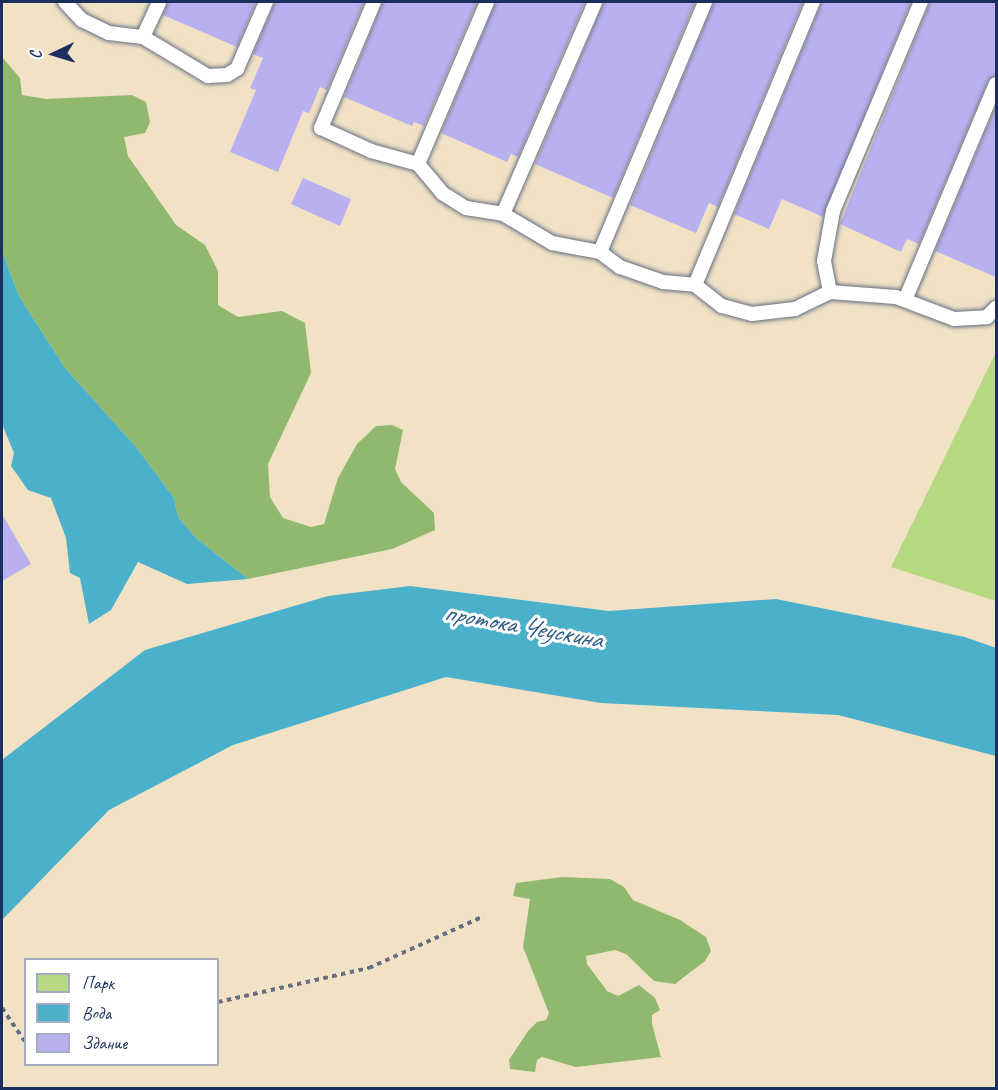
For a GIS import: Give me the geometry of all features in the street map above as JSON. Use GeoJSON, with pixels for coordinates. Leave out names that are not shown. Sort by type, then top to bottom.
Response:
{"type":"FeatureCollection","features":[{"type":"Feature","properties":{"kind":"lane"},"geometry":{"type":"LineString","coordinates":[[65,2],[82,20],[109,33],[143,37],[208,76],[226,75],[237,69],[266,2]]}},
{"type":"Feature","properties":{"kind":"lane"},"geometry":{"type":"LineString","coordinates":[[143,37],[159,2]]}},
{"type":"Feature","properties":{"kind":"lane"},"geometry":{"type":"LineString","coordinates":[[374,2],[321,128],[371,151],[418,164],[442,193],[466,208],[503,214],[552,243],[600,252],[620,267],[663,282],[695,285],[722,306],[752,314],[795,309],[830,292],[905,300],[954,319],[987,317],[996,309]]}},
{"type":"Feature","properties":{"kind":"lane"},"geometry":{"type":"LineString","coordinates":[[418,164],[487,2]]}},
{"type":"Feature","properties":{"kind":"lane"},"geometry":{"type":"LineString","coordinates":[[503,214],[595,2]]}},
{"type":"Feature","properties":{"kind":"lane"},"geometry":{"type":"LineString","coordinates":[[600,252],[705,2]]}},
{"type":"Feature","properties":{"kind":"lane"},"geometry":{"type":"LineString","coordinates":[[695,285],[813,2]]}},
{"type":"Feature","properties":{"kind":"lane"},"geometry":{"type":"LineString","coordinates":[[830,292],[824,261],[833,211],[921,2]]}},
{"type":"Feature","properties":{"kind":"lane"},"geometry":{"type":"LineString","coordinates":[[905,300],[996,84]]}},
{"type":"Feature","properties":{"kind":"path"},"geometry":{"type":"LineString","coordinates":[[219,1002],[369,968],[484,916]]}},
{"type":"Feature","properties":{"kind":"path"},"geometry":{"type":"LineString","coordinates":[[2,1008],[24,1040]]}},
{"type":"Feature","properties":{"kind":"green space"},"geometry":{"type":"Polygon","coordinates":[[[2,57],[20,78],[22,95],[46,99],[132,95],[146,102],[150,122],[145,133],[124,137],[128,156],[176,225],[205,245],[218,271],[218,305],[238,317],[282,311],[305,323],[311,373],[268,464],[270,497],[283,518],[311,527],[324,524],[338,478],[357,444],[376,426],[392,425],[403,430],[395,469],[401,482],[434,513],[435,530],[392,549],[248,579],[196,538],[178,517],[174,498],[137,448],[65,368],[19,296],[2,251],[2,57]]]}},
{"type":"Feature","properties":{"kind":"green space"},"geometry":{"type":"Polygon","coordinates":[[[996,352],[996,601],[891,567],[996,352]]]}},
{"type":"Feature","properties":{"kind":"green space"},"geometry":{"type":"Polygon","coordinates":[[[562,877],[610,879],[624,887],[633,900],[680,920],[706,937],[711,951],[705,961],[675,984],[654,981],[626,954],[615,950],[586,956],[587,964],[607,991],[618,996],[639,985],[655,998],[660,1010],[652,1015],[652,1024],[661,1057],[576,1067],[542,1057],[537,1060],[535,1072],[510,1069],[509,1060],[528,1031],[537,1022],[546,1020],[549,1013],[523,947],[530,899],[513,896],[516,883],[562,877]]]}},
{"type":"Feature","properties":{"kind":"water"},"geometry":{"type":"Polygon","coordinates":[[[2,251],[19,296],[65,368],[137,448],[174,498],[178,517],[196,538],[248,579],[187,584],[138,562],[111,610],[89,624],[80,578],[70,573],[66,538],[51,498],[28,490],[11,466],[14,453],[2,424],[2,251]]]}},
{"type":"Feature","properties":{"kind":"water","name":"протока Чеускина"},"geometry":{"type":"Polygon","coordinates":[[[410,586],[609,611],[776,599],[965,637],[996,648],[996,756],[838,715],[601,703],[446,677],[233,745],[109,810],[2,920],[3,759],[145,650],[328,596],[410,586]]]}},
{"type":"Feature","properties":{"kind":"building"},"geometry":{"type":"Polygon","coordinates":[[[168,2],[256,2],[237,47],[163,15],[168,2]]]}},
{"type":"Feature","properties":{"kind":"building"},"geometry":{"type":"Polygon","coordinates":[[[275,2],[364,2],[327,90],[320,87],[309,113],[303,111],[278,172],[230,152],[256,90],[250,88],[263,58],[253,54],[275,2]]]}},
{"type":"Feature","properties":{"kind":"building"},"geometry":{"type":"Polygon","coordinates":[[[383,2],[477,2],[424,126],[414,122],[412,126],[344,97],[383,2]]]}},
{"type":"Feature","properties":{"kind":"building"},"geometry":{"type":"Polygon","coordinates":[[[496,2],[585,2],[518,157],[511,154],[507,162],[441,133],[496,2]]]}},
{"type":"Feature","properties":{"kind":"building"},"geometry":{"type":"Polygon","coordinates":[[[604,2],[695,2],[613,198],[535,164],[604,2]]]}},
{"type":"Feature","properties":{"kind":"building"},"geometry":{"type":"Polygon","coordinates":[[[714,2],[803,2],[718,207],[709,203],[696,233],[630,205],[714,2]]]}},
{"type":"Feature","properties":{"kind":"building"},"geometry":{"type":"Polygon","coordinates":[[[822,2],[911,2],[823,217],[782,199],[769,229],[734,214],[822,2]]]}},
{"type":"Feature","properties":{"kind":"building"},"geometry":{"type":"Polygon","coordinates":[[[930,2],[996,2],[996,75],[988,81],[919,244],[907,239],[901,252],[840,224],[930,2]]]}},
{"type":"Feature","properties":{"kind":"building"},"geometry":{"type":"Polygon","coordinates":[[[996,106],[996,277],[935,251],[996,106]]]}},
{"type":"Feature","properties":{"kind":"building"},"geometry":{"type":"Polygon","coordinates":[[[303,178],[351,199],[340,226],[291,204],[303,178]]]}},
{"type":"Feature","properties":{"kind":"building"},"geometry":{"type":"Polygon","coordinates":[[[2,514],[31,564],[2,581],[2,514]]]}}]}
